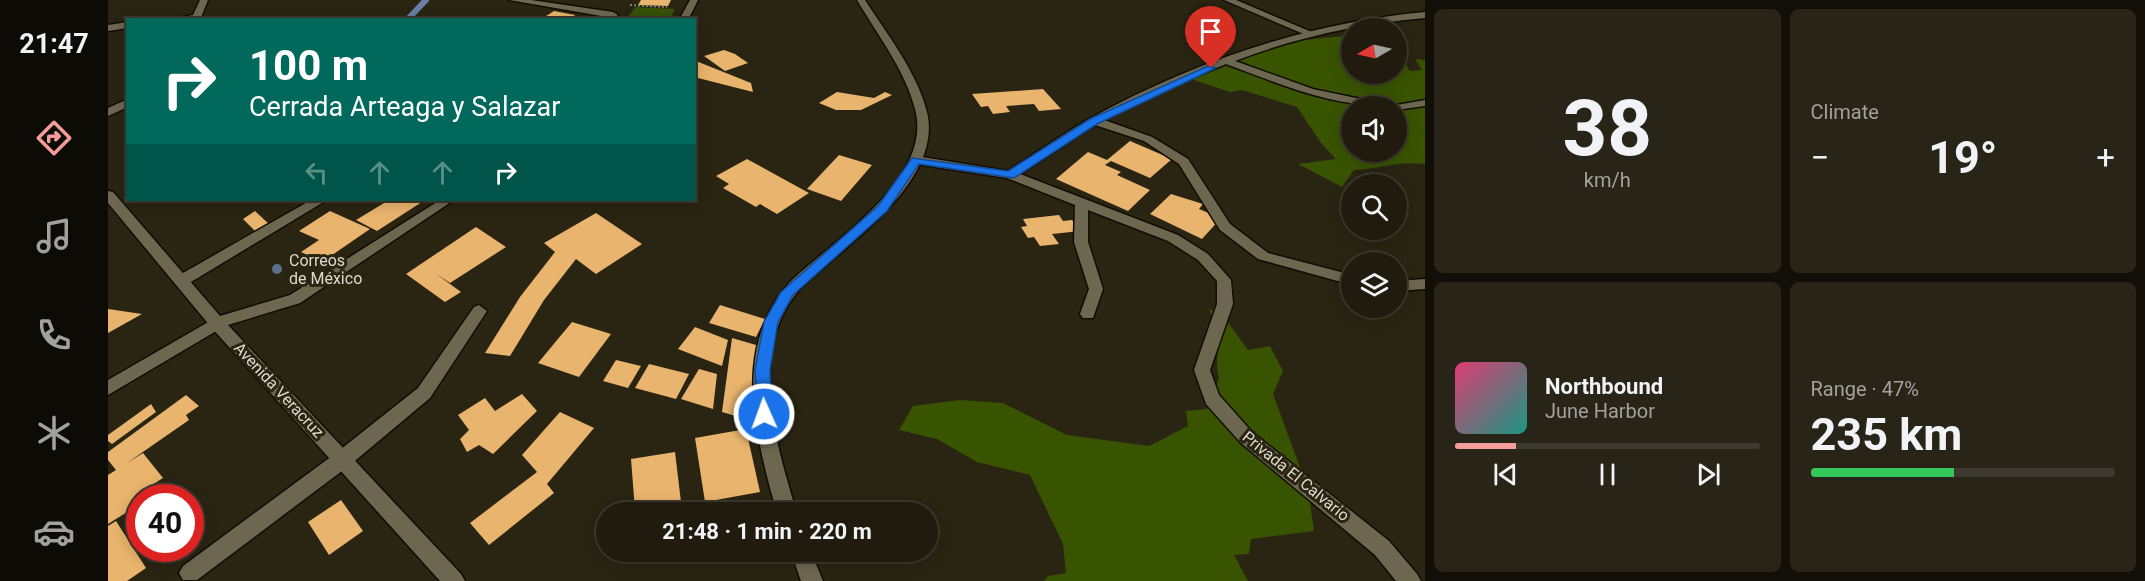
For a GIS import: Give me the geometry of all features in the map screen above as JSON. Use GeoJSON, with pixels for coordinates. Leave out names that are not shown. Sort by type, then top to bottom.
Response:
{"type":"FeatureCollection","features":[{"type":"Feature","properties":{"kind":"street"},"geometry":{"type":"LineString","coordinates":[[196,18],[204,0]]}},
{"type":"Feature","properties":{"kind":"street"},"geometry":{"type":"LineString","coordinates":[[513,0],[611,17]]}},
{"type":"Feature","properties":{"kind":"street"},"geometry":{"type":"LineString","coordinates":[[784,502],[765,437],[762,370],[771,322],[788,292],[882,208],[916,160],[923,119],[906,74],[861,0]]}},
{"type":"Feature","properties":{"kind":"street"},"geometry":{"type":"LineString","coordinates":[[1228,0],[1309,33]]}},
{"type":"Feature","properties":{"kind":"street"},"geometry":{"type":"LineString","coordinates":[[684,18],[692,4]]}},
{"type":"Feature","properties":{"kind":"street"},"geometry":{"type":"LineString","coordinates":[[1010,175],[1094,121],[1227,61],[1309,33],[1369,19],[1425,15]]}},
{"type":"Feature","properties":{"kind":"street"},"geometry":{"type":"LineString","coordinates":[[108,27],[126,25]]}},
{"type":"Feature","properties":{"kind":"street"},"geometry":{"type":"LineString","coordinates":[[1227,61],[1310,92],[1341,98]]}},
{"type":"Feature","properties":{"kind":"street"},"geometry":{"type":"LineString","coordinates":[[108,113],[126,103]]}},
{"type":"Feature","properties":{"kind":"street"},"geometry":{"type":"LineString","coordinates":[[1407,106],[1425,104]]}},
{"type":"Feature","properties":{"kind":"street"},"geometry":{"type":"LineString","coordinates":[[1094,121],[1148,139],[1184,162],[1225,227],[1263,256],[1341,277]]}},
{"type":"Feature","properties":{"kind":"street","name":"Privada El Calvario"},"geometry":{"type":"LineString","coordinates":[[916,160],[1010,175],[1173,238],[1203,257],[1224,280],[1225,304],[1202,370],[1212,399],[1247,438],[1382,548],[1410,581]]}},
{"type":"Feature","properties":{"kind":"street","name":"Avenida Veracruz"},"geometry":{"type":"LineString","coordinates":[[108,195],[217,323],[454,581]]}},
{"type":"Feature","properties":{"kind":"street"},"geometry":{"type":"LineString","coordinates":[[181,281],[318,201]]}},
{"type":"Feature","properties":{"kind":"street"},"geometry":{"type":"LineString","coordinates":[[108,388],[217,323],[295,299],[446,201]]}},
{"type":"Feature","properties":{"kind":"street"},"geometry":{"type":"LineString","coordinates":[[1082,201],[1082,242],[1096,289],[1088,314]]}},
{"type":"Feature","properties":{"kind":"street"},"geometry":{"type":"LineString","coordinates":[[1407,285],[1425,284]]}},
{"type":"Feature","properties":{"kind":"street"},"geometry":{"type":"LineString","coordinates":[[190,573],[343,459],[424,393],[479,312]]}},
{"type":"Feature","properties":{"kind":"street"},"geometry":{"type":"LineString","coordinates":[[805,562],[812,581]]}},
{"type":"Feature","properties":{"kind":"path"},"geometry":{"type":"LineString","coordinates":[[627,8],[628,5],[692,4]]}},
{"type":"Feature","properties":{"kind":"green space"},"geometry":{"type":"Polygon","coordinates":[[[635,7],[675,9],[670,18],[628,18],[635,7]]]}},
{"type":"Feature","properties":{"kind":"green space"},"geometry":{"type":"Polygon","coordinates":[[[1341,36],[1341,84],[1407,84],[1407,66],[1410,71],[1422,70],[1415,59],[1425,60],[1425,164],[1354,170],[1351,174],[1341,174],[1341,186],[1298,164],[1336,159],[1321,143],[1297,107],[1242,90],[1230,92],[1194,80],[1194,77],[1205,74],[1203,72],[1284,42],[1341,36]]]}},
{"type":"Feature","properties":{"kind":"green space"},"geometry":{"type":"Polygon","coordinates":[[[1209,309],[1222,314],[1248,350],[1270,346],[1283,371],[1273,394],[1308,489],[1314,531],[1251,539],[1249,554],[1234,555],[1248,581],[1044,581],[1048,576],[1066,573],[1063,544],[1030,475],[977,462],[937,439],[899,430],[913,406],[959,400],[1003,403],[1067,435],[1149,446],[1188,426],[1186,411],[1207,409],[1219,379],[1218,330],[1209,309]]]}},
{"type":"Feature","properties":{"kind":"building"},"geometry":{"type":"Polygon","coordinates":[[[641,0],[671,0],[668,6],[638,5],[641,0]]]}},
{"type":"Feature","properties":{"kind":"building"},"geometry":{"type":"Polygon","coordinates":[[[554,11],[575,15],[572,18],[543,18],[554,11]]]}},
{"type":"Feature","properties":{"kind":"building"},"geometry":{"type":"Polygon","coordinates":[[[724,50],[748,63],[725,71],[704,56],[724,50]]]}},
{"type":"Feature","properties":{"kind":"building"},"geometry":{"type":"Polygon","coordinates":[[[696,61],[751,83],[753,92],[696,78],[696,61]]]}},
{"type":"Feature","properties":{"kind":"building"},"geometry":{"type":"Polygon","coordinates":[[[1043,89],[1061,109],[1039,111],[1034,104],[1006,106],[1010,112],[993,114],[988,106],[981,107],[972,94],[1043,89]]]}},
{"type":"Feature","properties":{"kind":"building"},"geometry":{"type":"Polygon","coordinates":[[[837,92],[874,98],[885,92],[892,95],[861,110],[836,110],[819,103],[837,92]]]}},
{"type":"Feature","properties":{"kind":"building"},"geometry":{"type":"Polygon","coordinates":[[[1130,141],[1172,159],[1150,178],[1111,161],[1105,165],[1121,172],[1117,175],[1150,190],[1128,211],[1056,179],[1088,152],[1107,160],[1130,141]]]}},
{"type":"Feature","properties":{"kind":"building"},"geometry":{"type":"Polygon","coordinates":[[[839,155],[872,165],[841,201],[807,189],[839,155]]]}},
{"type":"Feature","properties":{"kind":"building"},"geometry":{"type":"Polygon","coordinates":[[[747,159],[809,193],[777,214],[760,204],[756,207],[723,188],[729,184],[716,176],[747,159]]]}},
{"type":"Feature","properties":{"kind":"building"},"geometry":{"type":"Polygon","coordinates":[[[1171,194],[1203,204],[1199,209],[1221,218],[1202,239],[1150,214],[1171,194]]]}},
{"type":"Feature","properties":{"kind":"building"},"geometry":{"type":"Polygon","coordinates":[[[387,201],[423,201],[377,231],[356,220],[387,201]]]}},
{"type":"Feature","properties":{"kind":"building"},"geometry":{"type":"Polygon","coordinates":[[[255,211],[270,225],[256,232],[243,219],[255,211]]]}},
{"type":"Feature","properties":{"kind":"building"},"geometry":{"type":"Polygon","coordinates":[[[330,211],[370,229],[322,262],[301,252],[319,240],[299,231],[330,211]]]}},
{"type":"Feature","properties":{"kind":"building"},"geometry":{"type":"Polygon","coordinates":[[[596,213],[642,244],[596,274],[576,259],[544,300],[510,356],[485,353],[520,297],[555,252],[544,243],[596,213]]]}},
{"type":"Feature","properties":{"kind":"building"},"geometry":{"type":"Polygon","coordinates":[[[1059,215],[1063,221],[1072,220],[1080,231],[1052,234],[1059,244],[1040,246],[1034,237],[1028,238],[1021,227],[1027,226],[1023,219],[1059,215]]]}},
{"type":"Feature","properties":{"kind":"building"},"geometry":{"type":"Polygon","coordinates":[[[476,227],[506,247],[450,283],[435,273],[461,292],[445,302],[406,274],[476,227]]]}},
{"type":"Feature","properties":{"kind":"building"},"geometry":{"type":"Polygon","coordinates":[[[720,305],[765,319],[756,337],[709,323],[720,305]]]}},
{"type":"Feature","properties":{"kind":"building"},"geometry":{"type":"Polygon","coordinates":[[[108,309],[142,314],[108,333],[108,309]]]}},
{"type":"Feature","properties":{"kind":"building"},"geometry":{"type":"Polygon","coordinates":[[[572,322],[611,334],[579,377],[538,363],[572,322]]]}},
{"type":"Feature","properties":{"kind":"building"},"geometry":{"type":"Polygon","coordinates":[[[695,327],[728,340],[722,366],[678,349],[695,327]]]}},
{"type":"Feature","properties":{"kind":"building"},"geometry":{"type":"Polygon","coordinates":[[[732,338],[756,345],[756,422],[722,412],[732,338]]]}},
{"type":"Feature","properties":{"kind":"building"},"geometry":{"type":"Polygon","coordinates":[[[616,360],[641,366],[628,388],[603,381],[616,360]]]}},
{"type":"Feature","properties":{"kind":"building"},"geometry":{"type":"Polygon","coordinates":[[[649,364],[689,374],[676,399],[635,388],[649,364]]]}},
{"type":"Feature","properties":{"kind":"building"},"geometry":{"type":"Polygon","coordinates":[[[699,369],[717,374],[713,409],[681,399],[699,369]]]}},
{"type":"Feature","properties":{"kind":"building"},"geometry":{"type":"Polygon","coordinates":[[[522,394],[537,411],[493,454],[479,445],[467,452],[460,439],[469,430],[458,415],[485,398],[495,411],[522,394]]]}},
{"type":"Feature","properties":{"kind":"building"},"geometry":{"type":"Polygon","coordinates":[[[186,395],[199,406],[186,415],[189,420],[127,463],[143,453],[163,478],[154,484],[126,484],[126,513],[108,524],[108,475],[116,470],[108,460],[108,452],[186,395]]]}},
{"type":"Feature","properties":{"kind":"building"},"geometry":{"type":"Polygon","coordinates":[[[151,404],[156,412],[112,444],[108,441],[108,435],[151,404]]]}},
{"type":"Feature","properties":{"kind":"building"},"geometry":{"type":"Polygon","coordinates":[[[560,412],[594,428],[547,484],[554,493],[489,545],[470,523],[537,472],[522,455],[560,412]]]}},
{"type":"Feature","properties":{"kind":"building"},"geometry":{"type":"Polygon","coordinates":[[[746,429],[760,492],[705,502],[695,438],[746,429]]]}},
{"type":"Feature","properties":{"kind":"building"},"geometry":{"type":"Polygon","coordinates":[[[675,452],[681,502],[634,502],[631,459],[675,452]]]}},
{"type":"Feature","properties":{"kind":"building"},"geometry":{"type":"Polygon","coordinates":[[[341,500],[363,531],[329,555],[308,522],[341,500]]]}},
{"type":"Feature","properties":{"kind":"building"},"geometry":{"type":"Polygon","coordinates":[[[116,521],[126,537],[126,562],[142,562],[146,568],[127,581],[108,581],[108,526],[116,521]]]}},
{"type":"Feature","properties":{"kind":"waterway"},"geometry":{"type":"LineString","coordinates":[[409,18],[426,0]]}},
{"type":"Feature","properties":{"kind":"place","name":"Correos de México"},"geometry":{"type":"Point","coordinates":[277,269]}},
{"type":"Feature","properties":{"kind":"route"},"geometry":{"type":"LineString","coordinates":[[764,414],[762,370],[771,322],[788,292],[882,208],[916,160],[1010,175],[1094,121],[1211,68]]}}]}
